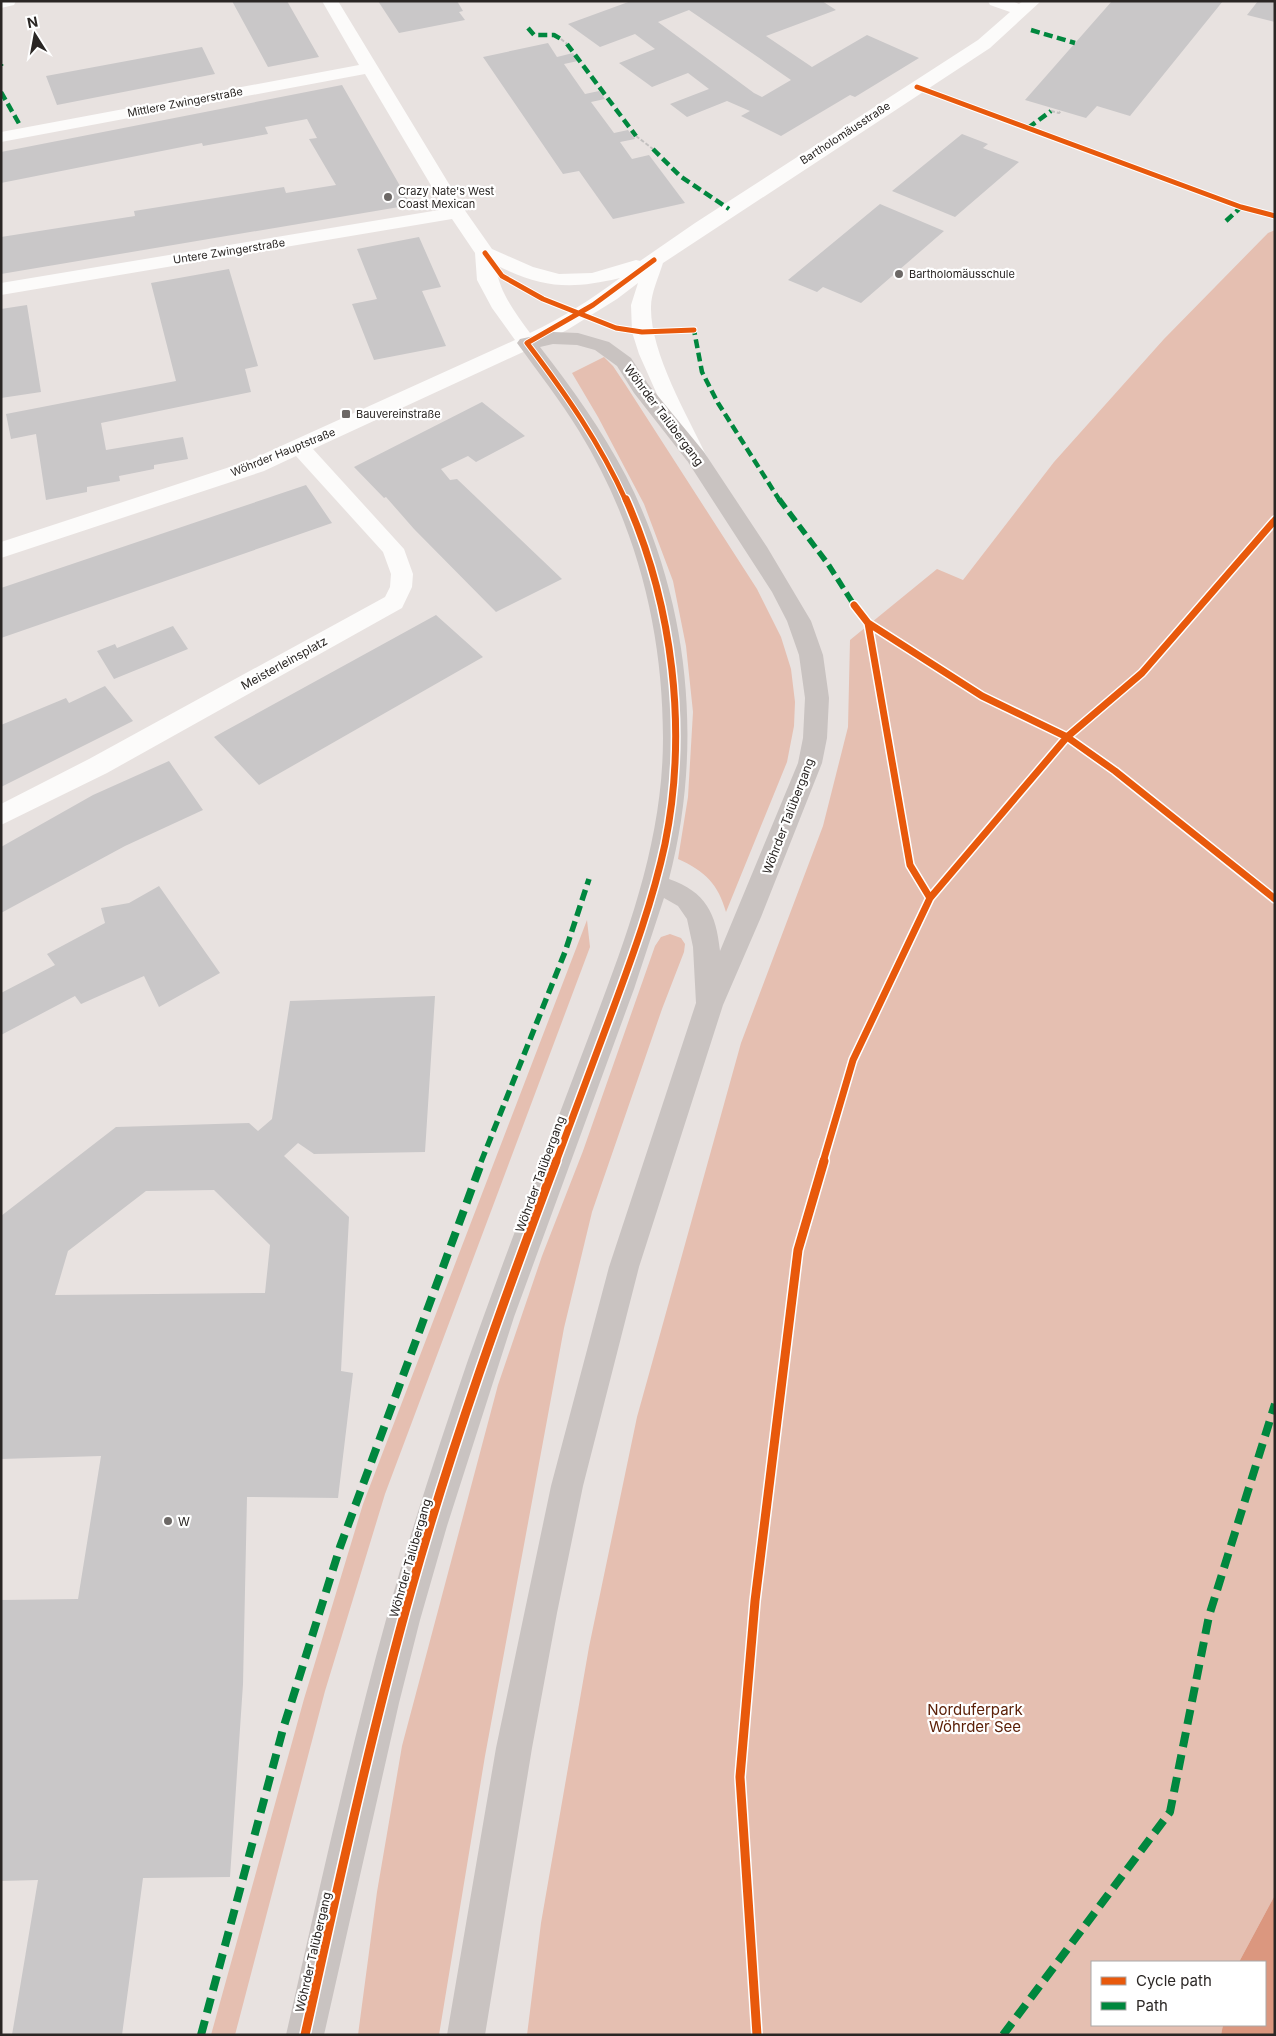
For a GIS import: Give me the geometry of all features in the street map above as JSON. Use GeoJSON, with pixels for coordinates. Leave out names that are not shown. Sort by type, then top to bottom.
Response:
{"type":"FeatureCollection","features":[{"type":"Feature","properties":{"kind":"main road","name":"Wöhrder Talübergang"},"geometry":{"type":"LineString","coordinates":[[305,2035],[393,1656],[425,1543],[492,1338],[638,942],[662,857],[676,759],[674,675],[670,638],[658,584],[637,523],[621,486],[600,446],[570,400],[527,343],[565,338],[587,341],[609,349],[624,362],[641,388],[696,457],[759,552],[799,621],[811,655],[817,698],[815,738],[810,763],[748,917],[709,1005],[624,1268],[567,1486],[514,1748],[466,2035]]}},
{"type":"Feature","properties":{"kind":"main road"},"geometry":{"type":"LineString","coordinates":[[654,884],[686,899],[698,915],[704,937],[709,1005]]}},
{"type":"Feature","properties":{"kind":"street"},"geometry":{"type":"LineString","coordinates":[[1,3],[8,1]]}},
{"type":"Feature","properties":{"kind":"street"},"geometry":{"type":"LineString","coordinates":[[330,1],[457,213],[484,253],[486,280],[502,308],[527,343]]}},
{"type":"Feature","properties":{"kind":"street"},"geometry":{"type":"LineString","coordinates":[[996,1],[1027,6]]}},
{"type":"Feature","properties":{"kind":"street","name":"Bartholomäusstraße"},"geometry":{"type":"LineString","coordinates":[[527,343],[560,326],[610,295],[654,260],[702,227],[984,44],[1027,6]]}},
{"type":"Feature","properties":{"kind":"street","name":"Mittlere Zwingerstraße"},"geometry":{"type":"LineString","coordinates":[[1,138],[369,68]]}},
{"type":"Feature","properties":{"kind":"street","name":"Untere Zwingerstraße"},"geometry":{"type":"LineString","coordinates":[[1,289],[457,213]]}},
{"type":"Feature","properties":{"kind":"street"},"geometry":{"type":"LineString","coordinates":[[484,253],[539,278],[568,282],[597,279],[654,260]]}},
{"type":"Feature","properties":{"kind":"street"},"geometry":{"type":"LineString","coordinates":[[654,260],[641,305],[642,332],[649,354],[696,457]]}},
{"type":"Feature","properties":{"kind":"street","name":"Wöhrder Hauptstraße"},"geometry":{"type":"LineString","coordinates":[[1,550],[256,466],[527,343]]}},
{"type":"Feature","properties":{"kind":"street","name":"Meisterleinsplatz"},"geometry":{"type":"LineString","coordinates":[[1,814],[98,766],[394,602],[401,587],[402,574],[393,549],[299,447]]}},
{"type":"Feature","properties":{"kind":"path"},"geometry":{"type":"LineString","coordinates":[[561,39],[567,44]]}},
{"type":"Feature","properties":{"kind":"path"},"geometry":{"type":"LineString","coordinates":[[1051,111],[1059,113],[1060,111]]}},
{"type":"Feature","properties":{"kind":"path"},"geometry":{"type":"LineString","coordinates":[[636,136],[653,149]]}},
{"type":"Feature","properties":{"kind":"green space","name":"Norduferpark Wöhrder See"},"geometry":{"type":"Polygon","coordinates":[[[1275,230],[1275,1895],[1240,1961],[1091,1961],[1091,2026],[1223,2026],[1221,2035],[527,2035],[541,1923],[589,1647],[637,1417],[741,1043],[823,826],[848,727],[850,640],[937,569],[963,580],[1054,462],[1164,339],[1268,233],[1275,230]]]}},
{"type":"Feature","properties":{"kind":"green space"},"geometry":{"type":"Polygon","coordinates":[[[604,357],[613,366],[625,384],[757,589],[781,637],[791,669],[795,702],[794,726],[787,762],[726,912],[719,894],[709,880],[696,868],[678,859],[688,797],[693,712],[686,646],[673,581],[644,504],[598,417],[572,373],[604,357]]]}},
{"type":"Feature","properties":{"kind":"green space"},"geometry":{"type":"Polygon","coordinates":[[[587,920],[590,947],[385,1494],[325,1691],[235,2035],[211,2035],[304,1699],[363,1504],[587,920]]]}},
{"type":"Feature","properties":{"kind":"green space"},"geometry":{"type":"Polygon","coordinates":[[[670,934],[681,938],[685,944],[684,952],[662,1009],[592,1212],[564,1328],[485,1756],[439,2035],[358,2035],[377,1892],[402,1746],[498,1385],[542,1256],[583,1151],[655,946],[661,937],[670,934]]]}},
{"type":"Feature","properties":{"kind":"shaded area"},"geometry":{"type":"Polygon","coordinates":[[[1275,1895],[1275,2035],[1221,2035],[1223,2026],[1266,2026],[1266,1961],[1240,1961],[1275,1895]]]}},
{"type":"Feature","properties":{"kind":"building"},"geometry":{"type":"Polygon","coordinates":[[[232,1],[287,1],[319,57],[268,67],[232,1]]]}},
{"type":"Feature","properties":{"kind":"building"},"geometry":{"type":"Polygon","coordinates":[[[378,1],[457,1],[463,11],[459,12],[465,20],[399,33],[378,1]]]}},
{"type":"Feature","properties":{"kind":"building"},"geometry":{"type":"Polygon","coordinates":[[[631,1],[822,1],[836,10],[766,36],[812,67],[867,35],[919,58],[855,97],[850,95],[781,136],[741,116],[750,111],[727,101],[687,117],[670,104],[709,89],[688,73],[652,87],[619,63],[655,49],[635,34],[600,47],[568,24],[631,1]],[[689,10],[658,22],[762,97],[791,80],[689,10]]]}},
{"type":"Feature","properties":{"kind":"building"},"geometry":{"type":"Polygon","coordinates":[[[1112,1],[1223,1],[1130,116],[1097,106],[1086,118],[1025,100],[1112,1]]]}},
{"type":"Feature","properties":{"kind":"building"},"geometry":{"type":"Polygon","coordinates":[[[1258,1],[1275,1],[1275,22],[1247,15],[1258,1]]]}},
{"type":"Feature","properties":{"kind":"building"},"geometry":{"type":"Polygon","coordinates":[[[548,43],[557,57],[573,53],[578,61],[564,64],[585,94],[599,91],[605,99],[591,102],[614,133],[628,130],[635,139],[620,142],[632,159],[649,155],[685,203],[613,219],[579,171],[563,174],[483,57],[548,43]]]}},
{"type":"Feature","properties":{"kind":"building"},"geometry":{"type":"Polygon","coordinates":[[[202,47],[215,74],[57,105],[46,76],[202,47]]]}},
{"type":"Feature","properties":{"kind":"building"},"geometry":{"type":"Polygon","coordinates":[[[342,85],[411,205],[1,274],[1,237],[135,216],[134,211],[284,187],[286,193],[336,185],[309,139],[317,138],[307,119],[265,127],[268,134],[203,146],[202,143],[1,183],[1,152],[342,85]]]}},
{"type":"Feature","properties":{"kind":"building"},"geometry":{"type":"Polygon","coordinates":[[[962,134],[988,144],[983,148],[1019,162],[955,217],[892,191],[962,134]]]}},
{"type":"Feature","properties":{"kind":"building"},"geometry":{"type":"Polygon","coordinates":[[[880,204],[944,231],[861,303],[823,287],[817,292],[788,280],[880,204]]]}},
{"type":"Feature","properties":{"kind":"building"},"geometry":{"type":"Polygon","coordinates":[[[419,237],[441,287],[422,291],[446,346],[374,360],[352,304],[377,299],[357,249],[419,237]]]}},
{"type":"Feature","properties":{"kind":"building"},"geometry":{"type":"Polygon","coordinates":[[[229,269],[258,366],[245,369],[251,392],[101,423],[106,450],[183,437],[188,459],[154,465],[154,469],[119,476],[120,481],[87,487],[87,492],[46,500],[36,434],[11,439],[6,414],[176,381],[151,283],[229,269]]]}},
{"type":"Feature","properties":{"kind":"building"},"geometry":{"type":"Polygon","coordinates":[[[27,305],[41,392],[1,398],[1,309],[27,305]]]}},
{"type":"Feature","properties":{"kind":"building"},"geometry":{"type":"Polygon","coordinates":[[[482,402],[525,436],[476,462],[468,456],[441,469],[450,480],[457,479],[562,579],[496,612],[414,529],[386,497],[384,498],[354,467],[482,402]]]}},
{"type":"Feature","properties":{"kind":"building"},"geometry":{"type":"Polygon","coordinates":[[[306,485],[332,523],[1,638],[1,588],[306,485]]]}},
{"type":"Feature","properties":{"kind":"building"},"geometry":{"type":"Polygon","coordinates":[[[436,615],[483,657],[259,785],[214,737],[436,615]]]}},
{"type":"Feature","properties":{"kind":"building"},"geometry":{"type":"Polygon","coordinates":[[[173,626],[188,649],[114,679],[97,651],[115,644],[117,648],[173,626]]]}},
{"type":"Feature","properties":{"kind":"building"},"geometry":{"type":"Polygon","coordinates":[[[105,686],[133,721],[1,787],[1,725],[66,698],[69,703],[105,686]]]}},
{"type":"Feature","properties":{"kind":"building"},"geometry":{"type":"Polygon","coordinates":[[[169,761],[203,810],[125,846],[1,913],[1,847],[93,795],[169,761]]]}},
{"type":"Feature","properties":{"kind":"building"},"geometry":{"type":"Polygon","coordinates":[[[159,886],[220,973],[159,1007],[144,976],[81,1004],[75,996],[1,1035],[1,993],[55,965],[47,954],[105,923],[101,908],[129,903],[159,886]]]}},
{"type":"Feature","properties":{"kind":"building","name":"W"},"geometry":{"type":"Polygon","coordinates":[[[435,996],[425,1152],[314,1154],[298,1143],[284,1156],[349,1217],[341,1371],[353,1373],[338,1498],[247,1497],[243,1684],[230,1877],[143,1878],[122,2035],[12,2035],[38,1880],[1,1881],[1,1600],[78,1599],[101,1456],[1,1459],[1,1216],[116,1127],[249,1123],[258,1131],[272,1119],[290,1001],[435,996]],[[214,1190],[146,1191],[68,1251],[55,1295],[265,1293],[270,1245],[214,1190]]]}},
{"type":"Feature","properties":{"kind":"marked path"},"geometry":{"type":"LineString","coordinates":[[528,28],[534,35],[554,35],[561,39]]}},
{"type":"Feature","properties":{"kind":"marked path"},"geometry":{"type":"LineString","coordinates":[[1031,30],[1075,43]]}},
{"type":"Feature","properties":{"kind":"marked path"},"geometry":{"type":"LineString","coordinates":[[567,44],[636,136]]}},
{"type":"Feature","properties":{"kind":"marked path"},"geometry":{"type":"LineString","coordinates":[[1,92],[21,127]]}},
{"type":"Feature","properties":{"kind":"marked path"},"geometry":{"type":"LineString","coordinates":[[1028,128],[1051,111]]}},
{"type":"Feature","properties":{"kind":"marked path"},"geometry":{"type":"LineString","coordinates":[[653,149],[680,176],[729,209]]}},
{"type":"Feature","properties":{"kind":"marked path"},"geometry":{"type":"LineString","coordinates":[[1226,221],[1241,207]]}},
{"type":"Feature","properties":{"kind":"marked path"},"geometry":{"type":"LineString","coordinates":[[690,330],[694,330],[702,372],[718,403],[770,488],[828,564],[856,608]]}},
{"type":"Feature","properties":{"kind":"marked path"},"geometry":{"type":"LineString","coordinates":[[201,2035],[283,1729],[340,1547],[464,1205],[565,952],[589,879]]}},
{"type":"Feature","properties":{"kind":"marked path"},"geometry":{"type":"LineString","coordinates":[[1003,2035],[1170,1812],[1209,1616],[1275,1404]]}},
{"type":"Feature","properties":{"kind":"cycle path"},"geometry":{"type":"LineString","coordinates":[[917,87],[1241,207],[1275,216]]}},
{"type":"Feature","properties":{"kind":"cycle path"},"geometry":{"type":"LineString","coordinates":[[485,253],[502,276],[543,299],[616,328],[642,332],[694,330]]}},
{"type":"Feature","properties":{"kind":"cycle path"},"geometry":{"type":"LineString","coordinates":[[305,2035],[382,1703],[430,1526],[499,1317],[638,938],[665,845],[675,760],[675,727],[672,671],[664,619],[652,569],[636,522],[615,476],[590,431],[561,387],[527,343],[593,305],[654,260]]}},
{"type":"Feature","properties":{"kind":"cycle path"},"geometry":{"type":"LineString","coordinates":[[757,2035],[740,1777],[755,1601],[798,1250],[853,1060],[930,898],[1067,737],[1142,673],[1275,520]]}},
{"type":"Feature","properties":{"kind":"cycle path"},"geometry":{"type":"LineString","coordinates":[[854,605],[868,623],[982,696],[1067,737],[1115,771],[1275,899]]}},
{"type":"Feature","properties":{"kind":"cycle path"},"geometry":{"type":"LineString","coordinates":[[868,623],[910,865],[930,898]]}},
{"type":"Feature","properties":{"kind":"place","name":"Crazy Nate's West Coast Mexican"},"geometry":{"type":"Point","coordinates":[388,197]}},
{"type":"Feature","properties":{"kind":"place","name":"Bartholomäusschule"},"geometry":{"type":"Point","coordinates":[899,274]}},
{"type":"Feature","properties":{"kind":"place","name":"Bauvereinstraße"},"geometry":{"type":"Point","coordinates":[346,414]}},
{"type":"Feature","properties":{"kind":"place","name":"W"},"geometry":{"type":"Point","coordinates":[168,1521]}}]}
